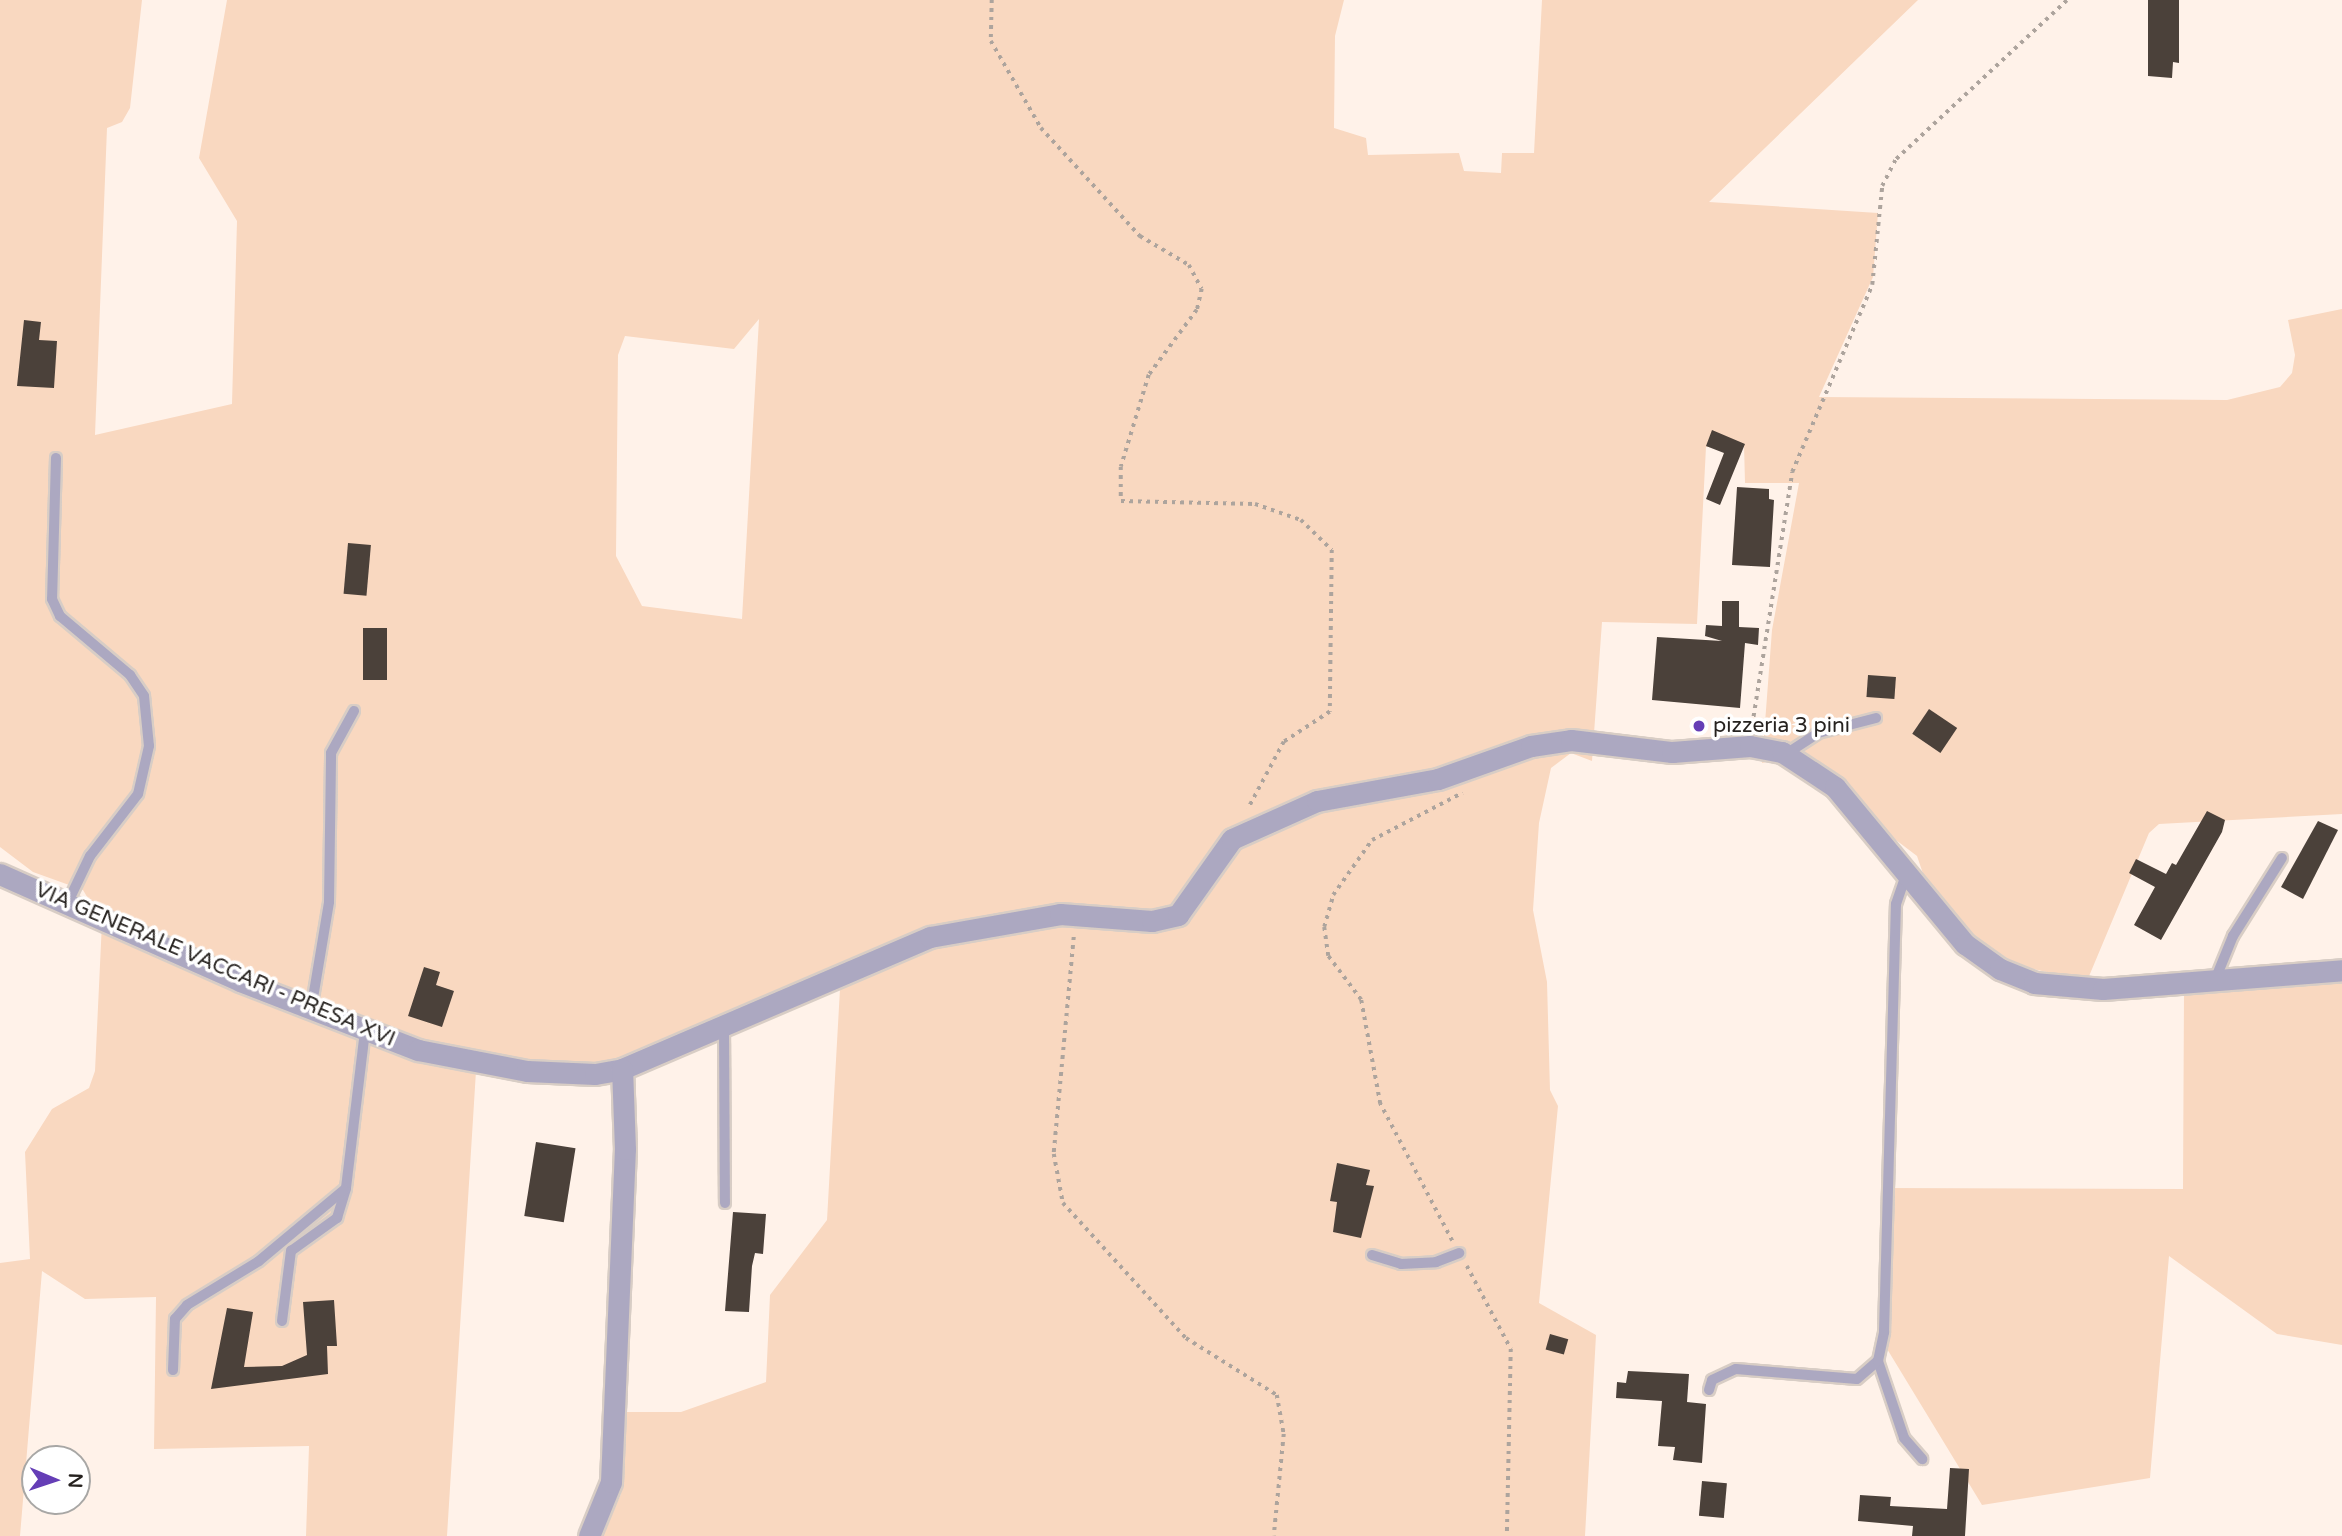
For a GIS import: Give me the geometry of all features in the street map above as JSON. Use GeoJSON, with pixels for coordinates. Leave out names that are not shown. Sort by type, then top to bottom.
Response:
{"type":"FeatureCollection","features":[{"type":"Feature","properties":{"kind":"street"},"geometry":{"type":"LineString","coordinates":[[1232,839],[1317,801],[1468,771],[1531,746],[1571,740],[1672,752],[1750,746],[1787,754],[1835,787],[1965,944],[2000,969],[2034,983],[2103,989],[2342,970]]}},
{"type":"Feature","properties":{"kind":"street","name":"VIA GENERALE VACCARI - PRESA XVI"},"geometry":{"type":"LineString","coordinates":[[0,874],[311,1010],[418,1050],[527,1071],[622,1069],[930,937],[1016,918],[1087,914],[1152,921],[1178,915],[1232,839]]}},
{"type":"Feature","properties":{"kind":"street"},"geometry":{"type":"LineString","coordinates":[[589,1536],[611,1482],[625,1149],[622,1069]]}},
{"type":"Feature","properties":{"kind":"lane"},"geometry":{"type":"LineString","coordinates":[[56,458],[52,599],[60,616],[137,685],[149,746],[138,794],[90,856],[67,904]]}},
{"type":"Feature","properties":{"kind":"lane"},"geometry":{"type":"LineString","coordinates":[[311,1010],[329,902],[331,753],[354,711]]}},
{"type":"Feature","properties":{"kind":"lane"},"geometry":{"type":"LineString","coordinates":[[1787,754],[1818,733],[1876,718]]}},
{"type":"Feature","properties":{"kind":"lane"},"geometry":{"type":"LineString","coordinates":[[2215,980],[2233,936],[2282,858]]}},
{"type":"Feature","properties":{"kind":"lane"},"geometry":{"type":"LineString","coordinates":[[1906,875],[1896,904],[1884,1332],[1878,1361],[1904,1438],[1922,1459]]}},
{"type":"Feature","properties":{"kind":"lane"},"geometry":{"type":"LineString","coordinates":[[724,1025],[729,1085],[724,1203]]}},
{"type":"Feature","properties":{"kind":"lane"},"geometry":{"type":"LineString","coordinates":[[282,1321],[290,1251],[337,1219],[346,1188],[365,1031]]}},
{"type":"Feature","properties":{"kind":"lane"},"geometry":{"type":"LineString","coordinates":[[173,1370],[175,1319],[187,1305],[259,1262],[346,1188]]}},
{"type":"Feature","properties":{"kind":"lane"},"geometry":{"type":"LineString","coordinates":[[1372,1255],[1401,1264],[1436,1262],[1459,1252]]}},
{"type":"Feature","properties":{"kind":"lane"},"geometry":{"type":"LineString","coordinates":[[1709,1390],[1712,1380],[1736,1369],[1857,1379],[1878,1361]]}},
{"type":"Feature","properties":{"kind":"path"},"geometry":{"type":"LineString","coordinates":[[992,0],[991,41],[1041,128],[1140,236],[1189,265],[1202,289],[1197,310],[1149,375],[1121,467],[1121,501],[1255,504],[1301,520],[1332,550],[1330,712],[1284,742],[1232,839]]}},
{"type":"Feature","properties":{"kind":"path"},"geometry":{"type":"LineString","coordinates":[[1750,746],[1792,472],[1872,285],[1882,186],[1896,159],[2067,0]]}},
{"type":"Feature","properties":{"kind":"path"},"geometry":{"type":"LineString","coordinates":[[1468,771],[1463,792],[1450,804],[1373,839],[1333,895],[1324,927],[1328,956],[1361,1000],[1380,1104],[1511,1349],[1507,1536]]}},
{"type":"Feature","properties":{"kind":"path"},"geometry":{"type":"LineString","coordinates":[[1087,914],[1069,946],[1060,1053],[1054,1154],[1063,1203],[1186,1338],[1277,1395],[1284,1434],[1274,1536]]}},
{"type":"Feature","properties":{"kind":"shaded area"},"geometry":{"type":"Polygon","coordinates":[[[0,0],[142,0],[130,108],[122,122],[107,128],[95,435],[232,404],[237,221],[199,158],[227,0],[1344,0],[1335,36],[1334,128],[1366,138],[1368,155],[1459,153],[1464,171],[1501,173],[1502,153],[1534,153],[1542,0],[1918,0],[1709,202],[1878,213],[1873,277],[1819,397],[2227,400],[2280,387],[2292,373],[2295,355],[2288,320],[2342,309],[2342,814],[2159,824],[2149,833],[2087,981],[2019,966],[1971,935],[1931,897],[1917,856],[1788,758],[1762,763],[1772,630],[1799,483],[1745,483],[1744,445],[1706,447],[1697,624],[1602,622],[1592,761],[1571,753],[1551,768],[1539,823],[1533,910],[1547,982],[1550,1090],[1558,1106],[1539,1303],[1596,1335],[1585,1536],[601,1536],[621,1494],[624,1412],[681,1412],[766,1382],[770,1295],[827,1220],[840,989],[836,967],[613,1066],[545,1068],[477,1055],[447,1536],[306,1536],[309,1446],[154,1449],[156,1297],[85,1299],[42,1271],[28,1445],[21,1445],[20,1536],[0,1536],[0,1263],[30,1259],[25,1152],[52,1109],[89,1088],[95,1071],[102,922],[83,890],[33,872],[0,847],[0,0]],[[759,319],[734,349],[625,336],[618,355],[616,556],[642,606],[742,619],[759,319]]]}},
{"type":"Feature","properties":{"kind":"shaded area"},"geometry":{"type":"Polygon","coordinates":[[[2342,978],[2342,1345],[2277,1334],[2169,1256],[2150,1478],[1982,1505],[1881,1339],[1883,1188],[2183,1189],[2184,991],[2342,978]]]}},
{"type":"Feature","properties":{"kind":"building"},"geometry":{"type":"Polygon","coordinates":[[[2148,0],[2179,0],[2179,63],[2173,62],[2172,78],[2148,76],[2148,0]]]}},
{"type":"Feature","properties":{"kind":"building"},"geometry":{"type":"Polygon","coordinates":[[[24,320],[41,322],[39,340],[57,341],[54,388],[17,386],[24,320]]]}},
{"type":"Feature","properties":{"kind":"building"},"geometry":{"type":"Polygon","coordinates":[[[1712,430],[1745,444],[1720,505],[1706,499],[1724,453],[1706,446],[1712,430]]]}},
{"type":"Feature","properties":{"kind":"building"},"geometry":{"type":"Polygon","coordinates":[[[1737,487],[1769,489],[1769,499],[1774,500],[1770,567],[1732,565],[1737,487]]]}},
{"type":"Feature","properties":{"kind":"building"},"geometry":{"type":"Polygon","coordinates":[[[348,543],[371,545],[366,596],[344,594],[348,543]]]}},
{"type":"Feature","properties":{"kind":"building"},"geometry":{"type":"Polygon","coordinates":[[[1722,601],[1739,601],[1739,627],[1759,628],[1758,645],[1745,643],[1740,708],[1652,700],[1657,637],[1722,641],[1705,636],[1706,625],[1722,626],[1722,601]]]}},
{"type":"Feature","properties":{"kind":"building"},"geometry":{"type":"Polygon","coordinates":[[[363,628],[387,628],[387,680],[363,680],[363,628]]]}},
{"type":"Feature","properties":{"kind":"building"},"geometry":{"type":"Polygon","coordinates":[[[1868,675],[1896,677],[1894,699],[1866,697],[1868,675]]]}},
{"type":"Feature","properties":{"kind":"building"},"geometry":{"type":"Polygon","coordinates":[[[1929,709],[1957,728],[1940,753],[1912,734],[1929,709]]]}},
{"type":"Feature","properties":{"kind":"building"},"geometry":{"type":"Polygon","coordinates":[[[2207,811],[2225,820],[2222,832],[2161,940],[2134,925],[2155,887],[2129,873],[2136,859],[2166,874],[2172,863],[2176,865],[2207,811]]]}},
{"type":"Feature","properties":{"kind":"building"},"geometry":{"type":"Polygon","coordinates":[[[2318,821],[2338,830],[2303,899],[2281,887],[2318,821]]]}},
{"type":"Feature","properties":{"kind":"building"},"geometry":{"type":"Polygon","coordinates":[[[424,967],[440,972],[436,985],[454,991],[442,1027],[408,1016],[424,967]]]}},
{"type":"Feature","properties":{"kind":"building"},"geometry":{"type":"Polygon","coordinates":[[[536,1142],[576,1148],[564,1222],[524,1216],[536,1142]]]}},
{"type":"Feature","properties":{"kind":"building"},"geometry":{"type":"Polygon","coordinates":[[[1337,1163],[1370,1170],[1366,1185],[1374,1186],[1361,1238],[1333,1232],[1337,1202],[1330,1201],[1337,1163]]]}},
{"type":"Feature","properties":{"kind":"building"},"geometry":{"type":"Polygon","coordinates":[[[733,1212],[766,1214],[763,1254],[755,1253],[752,1266],[749,1312],[725,1311],[733,1212]]]}},
{"type":"Feature","properties":{"kind":"building"},"geometry":{"type":"Polygon","coordinates":[[[334,1300],[337,1346],[327,1346],[328,1374],[211,1389],[227,1308],[253,1312],[244,1367],[282,1366],[307,1355],[303,1302],[334,1300]]]}},
{"type":"Feature","properties":{"kind":"building"},"geometry":{"type":"Polygon","coordinates":[[[1550,1334],[1568,1339],[1564,1355],[1546,1349],[1550,1334]]]}},
{"type":"Feature","properties":{"kind":"building"},"geometry":{"type":"Polygon","coordinates":[[[1628,1371],[1689,1374],[1687,1402],[1706,1404],[1702,1463],[1673,1460],[1675,1447],[1658,1446],[1662,1401],[1616,1398],[1617,1382],[1626,1383],[1628,1371]]]}},
{"type":"Feature","properties":{"kind":"building"},"geometry":{"type":"Polygon","coordinates":[[[1950,1468],[1969,1469],[1965,1536],[1912,1536],[1913,1526],[1858,1521],[1860,1495],[1891,1497],[1890,1506],[1947,1509],[1950,1468]]]}},
{"type":"Feature","properties":{"kind":"building"},"geometry":{"type":"Polygon","coordinates":[[[1702,1481],[1727,1483],[1724,1518],[1699,1516],[1702,1481]]]}},
{"type":"Feature","properties":{"kind":"place","name":"pizzeria 3 pini"},"geometry":{"type":"Point","coordinates":[1699,726]}}]}
